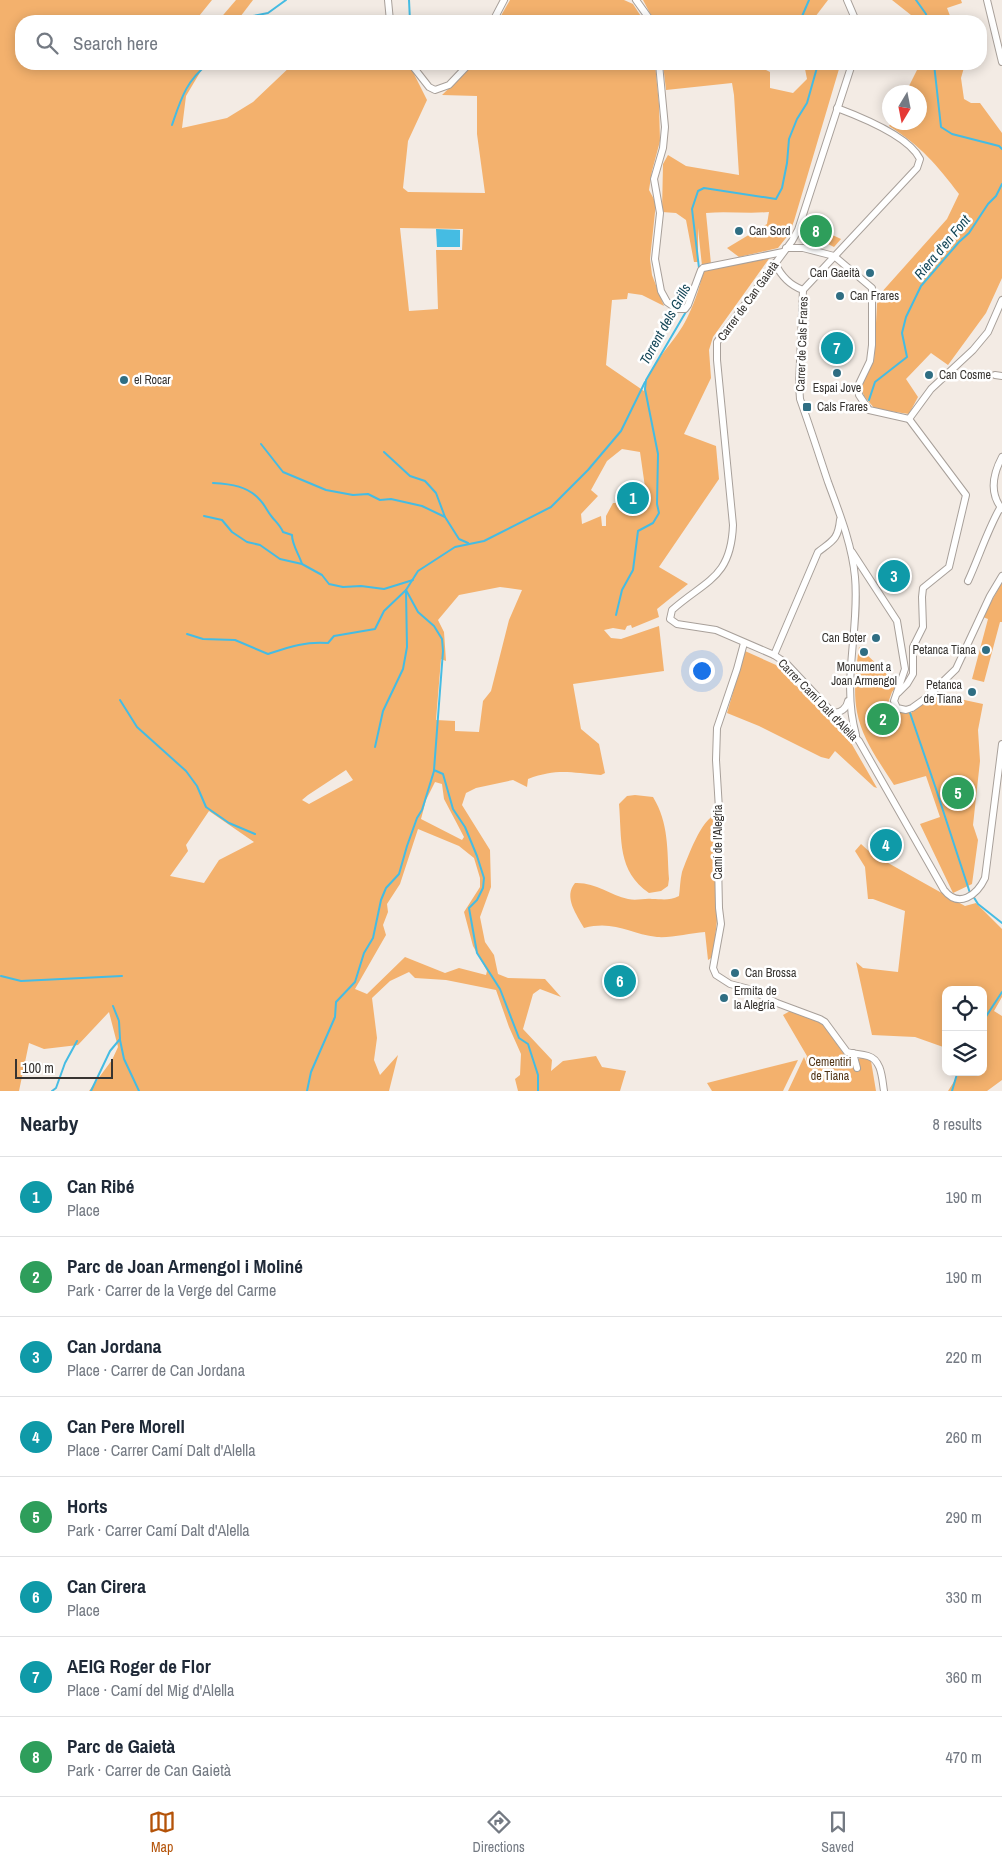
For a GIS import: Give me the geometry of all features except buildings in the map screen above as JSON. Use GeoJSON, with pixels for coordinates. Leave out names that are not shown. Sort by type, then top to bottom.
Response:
{"type":"FeatureCollection","features":[{"type":"Feature","properties":{"kind":"street"},"geometry":{"type":"LineString","coordinates":[[388,0],[389,15]]}},
{"type":"Feature","properties":{"kind":"street"},"geometry":{"type":"LineString","coordinates":[[497,15],[504,0]]}},
{"type":"Feature","properties":{"kind":"street"},"geometry":{"type":"LineString","coordinates":[[636,0],[647,15]]}},
{"type":"Feature","properties":{"kind":"street"},"geometry":{"type":"LineString","coordinates":[[847,0],[853,15]]}},
{"type":"Feature","properties":{"kind":"street"},"geometry":{"type":"LineString","coordinates":[[987,0],[1001,62]]}},
{"type":"Feature","properties":{"kind":"street"},"geometry":{"type":"LineString","coordinates":[[416,70],[429,87],[435,90],[448,85],[462,70]]}},
{"type":"Feature","properties":{"kind":"street"},"geometry":{"type":"LineString","coordinates":[[660,70],[665,127],[663,148],[654,180],[660,213],[655,260],[661,291],[667,302],[677,309],[685,309],[703,268],[785,250],[803,248],[834,256],[872,288],[872,346],[870,361],[858,386],[859,395],[869,410],[909,419],[966,495],[949,567],[923,588],[923,627],[913,647],[912,674],[907,684],[895,695]]}},
{"type":"Feature","properties":{"kind":"street","name":"Carrer de Can Gaietà"},"geometry":{"type":"LineString","coordinates":[[670,615],[677,605],[718,574],[727,560],[732,543],[733,525],[717,360],[718,342],[798,230],[850,70]]}},
{"type":"Feature","properties":{"kind":"street","name":"Carrer de Cals Frares"},"geometry":{"type":"LineString","coordinates":[[837,108],[891,133],[917,153],[920,159],[917,168],[803,290],[799,392],[840,516],[855,575],[856,596],[849,698],[852,721],[857,738]]}},
{"type":"Feature","properties":{"kind":"street"},"geometry":{"type":"LineString","coordinates":[[775,263],[779,273],[787,281],[803,290]]}},
{"type":"Feature","properties":{"kind":"street"},"geometry":{"type":"LineString","coordinates":[[909,419],[931,389],[973,350],[988,332],[1002,300]]}},
{"type":"Feature","properties":{"kind":"street"},"geometry":{"type":"LineString","coordinates":[[995,375],[1002,376]]}},
{"type":"Feature","properties":{"kind":"street"},"geometry":{"type":"LineString","coordinates":[[968,581],[979,558],[992,522],[1001,508],[995,498],[993,487],[994,473],[1002,457]]}},
{"type":"Feature","properties":{"kind":"street"},"geometry":{"type":"LineString","coordinates":[[774,655],[818,552],[832,542],[839,530],[840,516]]}},
{"type":"Feature","properties":{"kind":"street"},"geometry":{"type":"LineString","coordinates":[[832,542],[849,548],[897,621],[905,669],[895,695],[894,701],[898,708],[908,710],[926,698],[956,669],[990,596],[1002,576]]}},
{"type":"Feature","properties":{"kind":"street","name":"Carrer Camí Dalt d'Alella"},"geometry":{"type":"LineString","coordinates":[[670,615],[670,619],[677,624],[716,630],[774,655],[786,663],[857,738],[944,890],[955,899],[966,898],[974,893],[982,884],[987,871],[1002,744]]}},
{"type":"Feature","properties":{"kind":"street","name":"Camí de l'Alegria"},"geometry":{"type":"LineString","coordinates":[[744,643],[718,728],[716,760],[719,809],[720,924],[713,968],[716,975],[730,984],[748,989],[777,1003],[820,1019],[844,1049],[853,1053]]}},
{"type":"Feature","properties":{"kind":"street"},"geometry":{"type":"LineString","coordinates":[[833,712],[836,713],[847,706],[849,698]]}},
{"type":"Feature","properties":{"kind":"street"},"geometry":{"type":"LineString","coordinates":[[857,1068],[853,1053],[869,1056],[878,1064],[884,1091]]}},
{"type":"Feature","properties":{"kind":"green space"},"geometry":{"type":"Polygon","coordinates":[[[0,0],[212,0],[200,15],[15,15],[15,70],[201,70],[186,96],[182,128],[227,118],[253,102],[287,70],[412,70],[427,100],[408,141],[403,188],[408,192],[485,193],[477,134],[477,96],[442,95],[468,70],[656,70],[660,141],[649,190],[656,203],[650,259],[652,275],[664,306],[642,295],[628,293],[627,299],[612,300],[606,365],[644,391],[650,373],[688,316],[698,291],[703,271],[771,256],[713,337],[709,350],[711,378],[684,434],[716,446],[719,479],[659,567],[688,584],[657,609],[659,617],[632,628],[631,625],[627,626],[625,630],[613,628],[604,630],[611,638],[621,639],[659,626],[664,671],[573,684],[581,729],[599,744],[605,773],[601,775],[556,772],[528,779],[527,787],[513,780],[476,788],[466,793],[462,805],[490,850],[491,887],[480,917],[485,942],[494,955],[498,974],[508,978],[545,979],[561,997],[540,989],[533,994],[523,1029],[552,1060],[551,1071],[563,1061],[596,1056],[602,1067],[626,1071],[620,1091],[518,1091],[515,1079],[520,1075],[521,1054],[496,990],[446,980],[415,978],[409,972],[390,981],[372,998],[377,1038],[374,1060],[380,1075],[398,1055],[389,1091],[89,1091],[112,1060],[118,1047],[109,1012],[78,1045],[44,1049],[29,1043],[19,1091],[0,1091],[0,0]],[[400,228],[409,311],[438,309],[436,250],[462,250],[463,229],[400,228]],[[622,449],[607,461],[591,490],[598,496],[581,514],[582,524],[601,516],[602,526],[606,526],[606,516],[613,503],[621,503],[630,507],[645,507],[647,501],[640,452],[622,449]],[[500,587],[459,595],[438,620],[444,632],[446,661],[441,659],[436,720],[455,721],[455,731],[479,732],[483,701],[491,691],[509,620],[522,590],[500,587]],[[346,770],[302,800],[309,804],[353,780],[346,770]],[[435,782],[426,800],[421,819],[462,840],[464,837],[444,799],[442,784],[435,782]],[[209,811],[186,845],[188,851],[170,876],[204,883],[219,860],[254,842],[209,811]],[[418,829],[400,884],[387,904],[388,912],[383,925],[386,935],[355,989],[367,994],[405,957],[445,973],[459,968],[486,975],[487,971],[473,946],[464,912],[480,887],[480,878],[474,858],[459,846],[418,829]]]}},
{"type":"Feature","properties":{"kind":"green space"},"geometry":{"type":"Polygon","coordinates":[[[236,0],[253,0],[242,15],[223,15],[236,0]]]}},
{"type":"Feature","properties":{"kind":"green space"},"geometry":{"type":"Polygon","coordinates":[[[510,0],[624,0],[633,4],[640,15],[501,15],[510,0]]]}},
{"type":"Feature","properties":{"kind":"green space"},"geometry":{"type":"Polygon","coordinates":[[[643,0],[828,0],[817,15],[651,15],[643,0]]]}},
{"type":"Feature","properties":{"kind":"green space"},"geometry":{"type":"Polygon","coordinates":[[[892,0],[961,0],[962,3],[947,8],[950,15],[911,15],[892,0]]]}},
{"type":"Feature","properties":{"kind":"green space"},"geometry":{"type":"Polygon","coordinates":[[[664,70],[766,70],[770,72],[770,88],[793,93],[807,79],[805,70],[839,70],[794,221],[789,234],[778,248],[739,257],[727,248],[767,224],[769,212],[706,213],[711,264],[702,266],[698,228],[698,262],[694,262],[686,220],[676,213],[662,212],[663,164],[668,155],[686,166],[739,175],[734,95],[732,83],[666,90],[664,70]]]}},
{"type":"Feature","properties":{"kind":"green space"},"geometry":{"type":"Polygon","coordinates":[[[917,70],[963,70],[961,78],[964,99],[971,103],[980,103],[1002,133],[1002,278],[986,313],[948,365],[931,353],[906,379],[918,397],[909,414],[875,409],[864,396],[861,387],[867,371],[874,361],[877,304],[880,294],[947,219],[959,194],[928,157],[895,130],[927,130],[927,85],[910,85],[917,70]]]}},
{"type":"Feature","properties":{"kind":"green space"},"geometry":{"type":"Polygon","coordinates":[[[809,224],[841,239],[834,247],[826,243],[803,241],[809,224]]]}},
{"type":"Feature","properties":{"kind":"green space","name":"Petanca Tiana"},"geometry":{"type":"Polygon","coordinates":[[[1002,582],[1002,622],[1000,622],[984,682],[972,679],[988,619],[983,617],[1002,582]]]}},
{"type":"Feature","properties":{"kind":"green space"},"geometry":{"type":"Polygon","coordinates":[[[859,647],[898,685],[892,692],[888,703],[896,711],[911,713],[933,696],[955,698],[983,704],[978,730],[980,761],[973,825],[978,840],[972,884],[953,893],[920,824],[940,817],[926,776],[894,785],[872,750],[859,722],[855,688],[859,647]]]}},
{"type":"Feature","properties":{"kind":"green space"},"geometry":{"type":"Polygon","coordinates":[[[745,651],[776,665],[850,741],[877,788],[835,751],[829,759],[821,757],[759,726],[727,713],[745,651]]]}},
{"type":"Feature","properties":{"kind":"green space"},"geometry":{"type":"Polygon","coordinates":[[[627,796],[653,797],[665,827],[669,879],[668,886],[661,891],[649,893],[639,884],[631,875],[623,853],[619,804],[627,796]]]}},
{"type":"Feature","properties":{"kind":"green space"},"geometry":{"type":"Polygon","coordinates":[[[716,815],[717,920],[713,957],[708,960],[705,932],[657,937],[605,926],[584,928],[572,906],[570,894],[575,883],[596,887],[631,900],[675,898],[679,896],[682,872],[700,830],[711,817],[716,815]]]}},
{"type":"Feature","properties":{"kind":"green space"},"geometry":{"type":"Polygon","coordinates":[[[861,844],[872,854],[965,906],[976,903],[1002,929],[1002,997],[994,1011],[1002,1016],[1002,1080],[987,1091],[948,1091],[957,1076],[987,1076],[987,986],[942,986],[942,1047],[915,1037],[872,1035],[856,962],[863,968],[898,972],[905,911],[873,899],[868,899],[865,867],[855,851],[861,844]]]}},
{"type":"Feature","properties":{"kind":"green space","name":"Cementiri de Tiana"},"geometry":{"type":"Polygon","coordinates":[[[790,1011],[814,1019],[823,1025],[855,1069],[857,1060],[860,1058],[871,1061],[876,1091],[788,1091],[804,1057],[809,1069],[806,1060],[807,1056],[783,1015],[790,1011]]]}},
{"type":"Feature","properties":{"kind":"green space"},"geometry":{"type":"Polygon","coordinates":[[[798,1060],[783,1091],[712,1091],[707,1083],[798,1060]]]}},
{"type":"Feature","properties":{"kind":"water"},"geometry":{"type":"Polygon","coordinates":[[[436,229],[460,230],[460,247],[437,247],[436,229]]]}},
{"type":"Feature","properties":{"kind":"waterway"},"geometry":{"type":"LineString","coordinates":[[258,15],[268,13],[286,0]]}},
{"type":"Feature","properties":{"kind":"waterway"},"geometry":{"type":"LineString","coordinates":[[409,0],[410,15]]}},
{"type":"Feature","properties":{"kind":"waterway","name":"Torrent dels Grills"},"geometry":{"type":"LineString","coordinates":[[803,15],[809,0]]}},
{"type":"Feature","properties":{"kind":"waterway","name":"Riera d'en Font"},"geometry":{"type":"LineString","coordinates":[[916,0],[926,15]]}},
{"type":"Feature","properties":{"kind":"waterway"},"geometry":{"type":"LineString","coordinates":[[172,125],[189,84],[201,70]]}},
{"type":"Feature","properties":{"kind":"waterway","name":"Torrent dels Grills"},"geometry":{"type":"LineString","coordinates":[[699,268],[692,209],[698,191],[704,188],[776,199],[782,188],[789,139],[797,119],[807,103],[816,70]]}},
{"type":"Feature","properties":{"kind":"waterway","name":"Riera d'en Font"},"geometry":{"type":"LineString","coordinates":[[935,70],[941,127],[952,134],[999,146],[1002,149]]}},
{"type":"Feature","properties":{"kind":"waterway","name":"Riera d'en Font"},"geometry":{"type":"LineString","coordinates":[[869,400],[875,382],[907,357],[902,333],[906,317],[921,286],[969,233],[988,204],[996,196],[1002,184]]}},
{"type":"Feature","properties":{"kind":"waterway","name":"Torrent dels Grills"},"geometry":{"type":"LineString","coordinates":[[616,615],[622,590],[633,570],[638,531],[653,523],[659,513],[657,504],[658,454],[645,389],[646,380],[687,310]]}},
{"type":"Feature","properties":{"kind":"waterway"},"geometry":{"type":"LineString","coordinates":[[187,634],[203,639],[235,640],[268,654],[305,644],[328,643],[334,636],[375,629],[384,611],[406,590],[418,571],[455,547],[484,541],[551,507],[588,470],[621,431],[645,382]]}},
{"type":"Feature","properties":{"kind":"waterway"},"geometry":{"type":"LineString","coordinates":[[261,444],[283,472],[326,490],[353,495],[368,494],[380,500],[391,499],[422,506],[445,517],[459,539],[468,543]]}},
{"type":"Feature","properties":{"kind":"waterway"},"geometry":{"type":"LineString","coordinates":[[384,452],[410,476],[425,481],[436,493],[445,517]]}},
{"type":"Feature","properties":{"kind":"waterway"},"geometry":{"type":"LineString","coordinates":[[213,483],[239,487],[255,495],[283,532],[292,535],[294,546],[302,564]]}},
{"type":"Feature","properties":{"kind":"waterway"},"geometry":{"type":"LineString","coordinates":[[204,516],[222,520],[232,532],[247,542],[260,545],[280,559],[302,564],[322,575],[329,584],[343,587],[361,586],[384,589],[413,580]]}},
{"type":"Feature","properties":{"kind":"waterway"},"geometry":{"type":"LineString","coordinates":[[406,590],[418,612],[434,626],[442,639],[443,651],[434,770],[443,774],[453,809],[465,827],[484,878],[483,888],[477,900],[469,908],[477,953],[500,989],[519,1038],[528,1044],[538,1075],[538,1091]]}},
{"type":"Feature","properties":{"kind":"waterway"},"geometry":{"type":"LineString","coordinates":[[375,747],[383,711],[403,669],[407,647],[406,592]]}},
{"type":"Feature","properties":{"kind":"waterway"},"geometry":{"type":"LineString","coordinates":[[120,700],[137,727],[186,771],[197,786],[206,807],[229,823],[255,834]]}},
{"type":"Feature","properties":{"kind":"waterway"},"geometry":{"type":"LineString","coordinates":[[909,710],[970,893]]}},
{"type":"Feature","properties":{"kind":"waterway"},"geometry":{"type":"LineString","coordinates":[[307,1091],[311,1072],[335,1017],[336,1002],[355,982],[364,953],[373,938],[381,900],[386,888],[399,874],[434,771]]}},
{"type":"Feature","properties":{"kind":"waterway"},"geometry":{"type":"LineString","coordinates":[[973,896],[978,904],[1002,923]]}},
{"type":"Feature","properties":{"kind":"waterway"},"geometry":{"type":"LineString","coordinates":[[1,976],[21,981],[122,976]]}},
{"type":"Feature","properties":{"kind":"waterway"},"geometry":{"type":"LineString","coordinates":[[987,1015],[1002,992]]}},
{"type":"Feature","properties":{"kind":"waterway"},"geometry":{"type":"LineString","coordinates":[[91,1091],[110,1051],[120,1039],[119,1021],[113,1006]]}},
{"type":"Feature","properties":{"kind":"waterway"},"geometry":{"type":"LineString","coordinates":[[120,1040],[124,1059],[139,1091]]}},
{"type":"Feature","properties":{"kind":"waterway"},"geometry":{"type":"LineString","coordinates":[[52,1091],[56,1088],[65,1063],[77,1041]]}},
{"type":"Feature","properties":{"kind":"waterway"},"geometry":{"type":"LineString","coordinates":[[952,1091],[956,1076]]}},
{"type":"Feature","properties":{"kind":"place","name":"Can Sord"},"geometry":{"type":"Point","coordinates":[739,231]}},
{"type":"Feature","properties":{"kind":"place","name":"Parc de Gaietà"},"geometry":{"type":"Point","coordinates":[816,231]}},
{"type":"Feature","properties":{"kind":"place","name":"Can Gaeità"},"geometry":{"type":"Point","coordinates":[870,273]}},
{"type":"Feature","properties":{"kind":"place","name":"Can Frares"},"geometry":{"type":"Point","coordinates":[840,296]}},
{"type":"Feature","properties":{"kind":"place","name":"AEIG Roger de Flor"},"geometry":{"type":"Point","coordinates":[837,348]}},
{"type":"Feature","properties":{"kind":"place","name":"Espai Jove"},"geometry":{"type":"Point","coordinates":[837,373]}},
{"type":"Feature","properties":{"kind":"place","name":"Can Cosme"},"geometry":{"type":"Point","coordinates":[929,375]}},
{"type":"Feature","properties":{"kind":"place","name":"el Rocar"},"geometry":{"type":"Point","coordinates":[124,380]}},
{"type":"Feature","properties":{"kind":"place","name":"Cals Frares"},"geometry":{"type":"Point","coordinates":[807,407]}},
{"type":"Feature","properties":{"kind":"place","name":"Can Ribé"},"geometry":{"type":"Point","coordinates":[633,498]}},
{"type":"Feature","properties":{"kind":"place","name":"Can Jordana"},"geometry":{"type":"Point","coordinates":[894,576]}},
{"type":"Feature","properties":{"kind":"place","name":"Can Boter"},"geometry":{"type":"Point","coordinates":[876,638]}},
{"type":"Feature","properties":{"kind":"place","name":"Petanca Tiana"},"geometry":{"type":"Point","coordinates":[986,650]}},
{"type":"Feature","properties":{"kind":"place","name":"Monument a Joan Armengol"},"geometry":{"type":"Point","coordinates":[864,652]}},
{"type":"Feature","properties":{"kind":"place","name":"Petanca de Tiana"},"geometry":{"type":"Point","coordinates":[972,692]}},
{"type":"Feature","properties":{"kind":"place","name":"Parc de Joan Armengol i Moliné"},"geometry":{"type":"Point","coordinates":[883,719]}},
{"type":"Feature","properties":{"kind":"place","name":"Horts"},"geometry":{"type":"Point","coordinates":[958,793]}},
{"type":"Feature","properties":{"kind":"place","name":"Can Pere Morell"},"geometry":{"type":"Point","coordinates":[886,845]}},
{"type":"Feature","properties":{"kind":"place","name":"Can Brossa"},"geometry":{"type":"Point","coordinates":[735,973]}},
{"type":"Feature","properties":{"kind":"place","name":"Can Cirera"},"geometry":{"type":"Point","coordinates":[620,981]}},
{"type":"Feature","properties":{"kind":"place","name":"Ermita de la Alegría"},"geometry":{"type":"Point","coordinates":[724,998]}}]}
